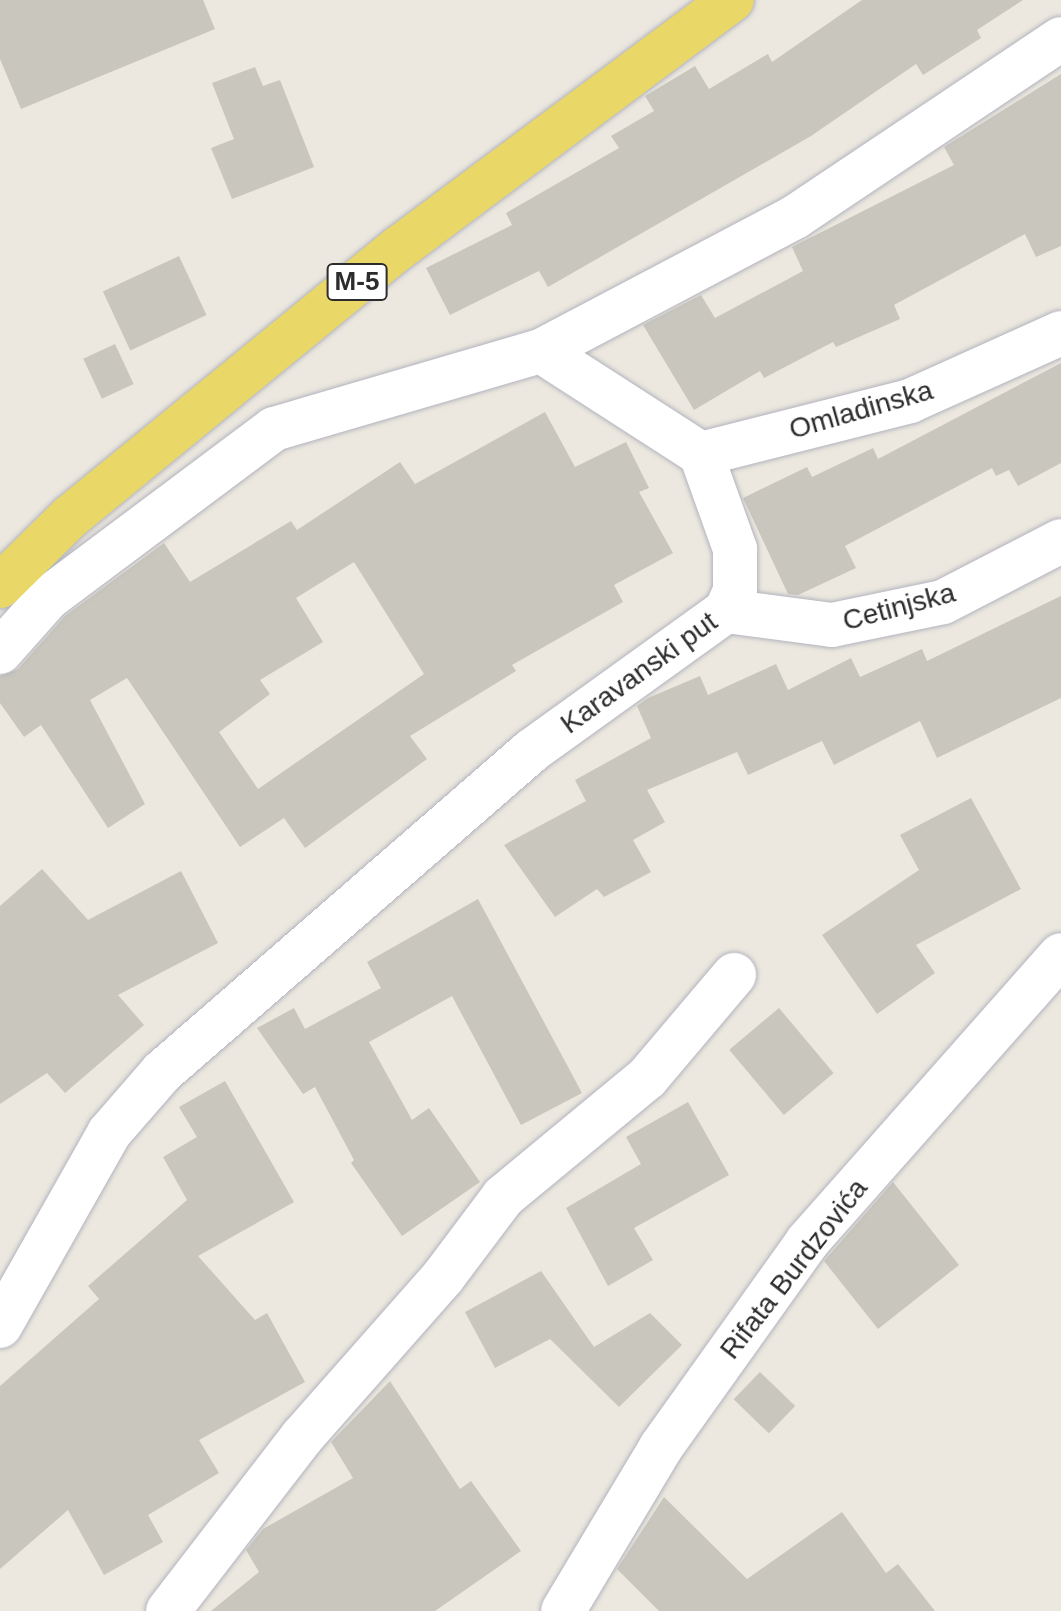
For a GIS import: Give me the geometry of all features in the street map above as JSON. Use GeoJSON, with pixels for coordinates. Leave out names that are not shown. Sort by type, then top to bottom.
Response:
{"type":"FeatureCollection","features":[{"type":"Feature","properties":{"kind":"main road","name":"M-5"},"geometry":{"type":"LineString","coordinates":[[0,586],[70,517],[399,248],[732,0]]}},
{"type":"Feature","properties":{"kind":"street"},"geometry":{"type":"LineString","coordinates":[[0,652],[48,598],[274,429],[541,351],[795,217],[1061,39]]}},
{"type":"Feature","properties":{"kind":"street","name":"Omladinska"},"geometry":{"type":"LineString","coordinates":[[701,454],[910,401],[1061,333]]}},
{"type":"Feature","properties":{"kind":"street"},"geometry":{"type":"LineString","coordinates":[[541,351],[701,454]]}},
{"type":"Feature","properties":{"kind":"street","name":"Karavanski put"},"geometry":{"type":"LineString","coordinates":[[0,1326],[109,1133],[162,1072],[531,751],[726,611],[735,591],[735,549],[701,454]]}},
{"type":"Feature","properties":{"kind":"street","name":"Cetinjska"},"geometry":{"type":"LineString","coordinates":[[726,611],[832,625],[943,602],[1061,541]]}},
{"type":"Feature","properties":{"kind":"street","name":"Rifata Burdzovića"},"geometry":{"type":"LineString","coordinates":[[563,1611],[661,1447],[807,1242],[1061,955]]}},
{"type":"Feature","properties":{"kind":"street"},"geometry":{"type":"LineString","coordinates":[[168,1611],[302,1437],[443,1277],[503,1197],[647,1078],[734,975]]}},
{"type":"Feature","properties":{"kind":"building"},"geometry":{"type":"Polygon","coordinates":[[[0,0],[203,0],[215,29],[21,109],[0,59],[0,0]]]}},
{"type":"Feature","properties":{"kind":"building"},"geometry":{"type":"Polygon","coordinates":[[[862,0],[1023,0],[977,30],[981,38],[923,75],[916,64],[811,136],[548,287],[539,271],[450,315],[426,268],[512,225],[506,213],[619,148],[611,136],[654,111],[645,96],[695,66],[709,89],[768,54],[772,62],[862,0]]]}},
{"type":"Feature","properties":{"kind":"building"},"geometry":{"type":"Polygon","coordinates":[[[255,67],[263,86],[280,80],[314,167],[232,199],[211,148],[234,139],[212,83],[255,67]]]}},
{"type":"Feature","properties":{"kind":"building"},"geometry":{"type":"Polygon","coordinates":[[[1061,74],[1061,246],[1036,257],[1025,234],[894,305],[900,319],[836,347],[833,342],[764,378],[760,371],[694,410],[643,325],[701,295],[715,318],[803,271],[792,247],[954,165],[944,147],[1061,74]]]}},
{"type":"Feature","properties":{"kind":"building"},"geometry":{"type":"Polygon","coordinates":[[[179,256],[206,315],[130,350],[103,291],[179,256]]]}},
{"type":"Feature","properties":{"kind":"building"},"geometry":{"type":"Polygon","coordinates":[[[115,344],[134,384],[102,399],[83,359],[115,344]]]}},
{"type":"Feature","properties":{"kind":"building"},"geometry":{"type":"Polygon","coordinates":[[[1061,363],[1061,463],[1018,486],[1009,470],[996,476],[992,468],[845,546],[856,568],[798,595],[788,594],[743,498],[807,467],[812,477],[873,448],[878,459],[1061,363]]]}},
{"type":"Feature","properties":{"kind":"building"},"geometry":{"type":"Polygon","coordinates":[[[545,412],[575,467],[626,442],[649,488],[639,492],[673,553],[614,585],[623,602],[512,665],[516,671],[410,736],[427,759],[305,848],[284,818],[240,847],[127,678],[90,700],[145,804],[108,828],[41,725],[24,737],[0,703],[0,676],[18,669],[65,616],[164,543],[190,582],[291,521],[297,530],[400,462],[415,484],[545,412]],[[354,562],[296,598],[323,642],[260,680],[270,694],[219,732],[258,789],[424,674],[354,562]]]}},
{"type":"Feature","properties":{"kind":"building"},"geometry":{"type":"Polygon","coordinates":[[[1061,596],[1061,698],[937,758],[920,721],[834,765],[822,741],[748,775],[737,752],[647,790],[665,822],[633,840],[651,872],[604,897],[597,889],[555,917],[504,845],[586,801],[575,780],[651,738],[637,706],[648,698],[700,676],[708,695],[776,664],[788,690],[851,658],[860,677],[922,649],[927,661],[1061,596]]]}},
{"type":"Feature","properties":{"kind":"building"},"geometry":{"type":"Polygon","coordinates":[[[971,798],[1021,889],[916,945],[935,973],[877,1014],[822,935],[919,870],[900,835],[971,798]]]}},
{"type":"Feature","properties":{"kind":"building"},"geometry":{"type":"Polygon","coordinates":[[[42,869],[88,920],[181,871],[218,943],[118,995],[144,1025],[65,1093],[47,1073],[0,1104],[0,906],[42,869]]]}},
{"type":"Feature","properties":{"kind":"building"},"geometry":{"type":"Polygon","coordinates":[[[478,899],[582,1093],[521,1125],[452,996],[369,1042],[412,1120],[429,1108],[480,1182],[402,1236],[351,1163],[354,1160],[315,1087],[303,1094],[257,1028],[294,1008],[305,1029],[381,988],[367,962],[478,899]]]}},
{"type":"Feature","properties":{"kind":"building"},"geometry":{"type":"Polygon","coordinates":[[[779,1008],[834,1073],[784,1115],[729,1050],[779,1008]]]}},
{"type":"Feature","properties":{"kind":"building"},"geometry":{"type":"Polygon","coordinates":[[[225,1081],[294,1202],[198,1256],[255,1320],[267,1313],[305,1382],[199,1440],[219,1473],[148,1515],[163,1542],[104,1575],[68,1510],[0,1569],[0,1386],[99,1299],[88,1286],[187,1200],[163,1157],[197,1137],[179,1107],[225,1081]]]}},
{"type":"Feature","properties":{"kind":"building"},"geometry":{"type":"Polygon","coordinates":[[[688,1102],[729,1175],[634,1228],[653,1260],[608,1286],[566,1208],[641,1164],[626,1137],[688,1102]]]}},
{"type":"Feature","properties":{"kind":"building"},"geometry":{"type":"Polygon","coordinates":[[[893,1182],[959,1265],[878,1329],[824,1261],[893,1182]]]}},
{"type":"Feature","properties":{"kind":"building"},"geometry":{"type":"Polygon","coordinates":[[[541,1271],[594,1347],[650,1313],[682,1345],[619,1407],[550,1339],[495,1368],[465,1312],[541,1271]]]}},
{"type":"Feature","properties":{"kind":"building"},"geometry":{"type":"Polygon","coordinates":[[[760,1372],[795,1406],[769,1433],[734,1399],[760,1372]]]}},
{"type":"Feature","properties":{"kind":"building"},"geometry":{"type":"Polygon","coordinates":[[[390,1381],[460,1489],[471,1481],[521,1551],[435,1611],[211,1611],[259,1572],[246,1550],[263,1529],[353,1478],[331,1442],[390,1381]]]}},
{"type":"Feature","properties":{"kind":"building"},"geometry":{"type":"Polygon","coordinates":[[[664,1497],[747,1579],[842,1512],[886,1573],[898,1564],[935,1611],[659,1611],[617,1569],[664,1497]]]}}]}
